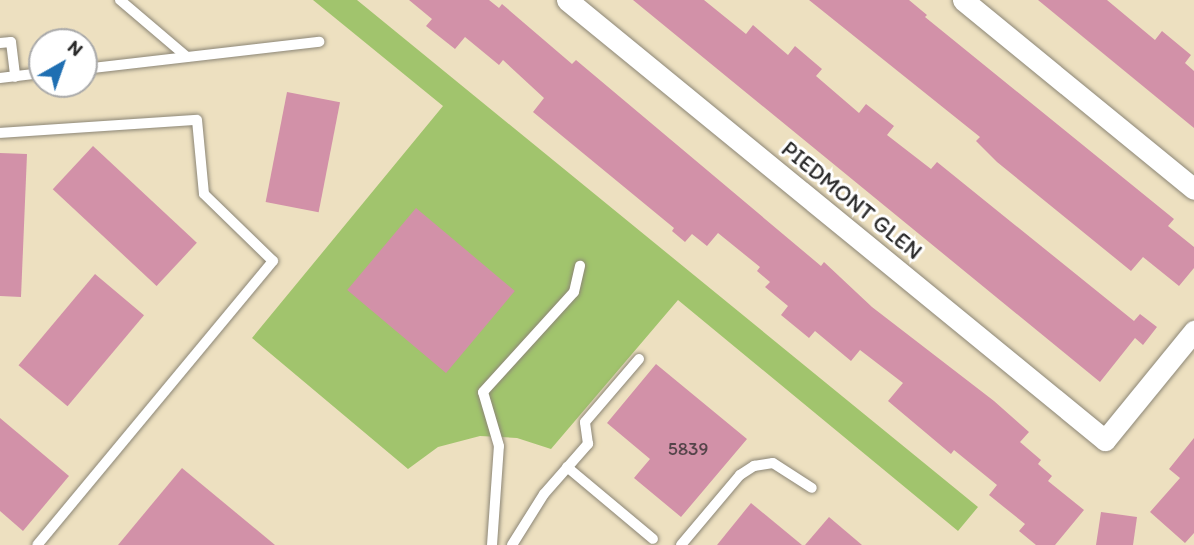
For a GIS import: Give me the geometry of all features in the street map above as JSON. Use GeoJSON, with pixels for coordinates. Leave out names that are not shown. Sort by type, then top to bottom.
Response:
{"type":"FeatureCollection","features":[{"type":"Feature","properties":{"kind":"street","name":"PIEDMONT GLEN"},"geometry":{"type":"LineString","coordinates":[[566,0],[1105,440],[1194,331]]}},
{"type":"Feature","properties":{"kind":"street"},"geometry":{"type":"LineString","coordinates":[[963,0],[1194,189]]}},
{"type":"Feature","properties":{"kind":"lane"},"geometry":{"type":"LineString","coordinates":[[120,0],[187,57]]}},
{"type":"Feature","properties":{"kind":"lane"},"geometry":{"type":"LineString","coordinates":[[0,43],[10,42],[15,76]]}},
{"type":"Feature","properties":{"kind":"lane"},"geometry":{"type":"LineString","coordinates":[[98,67],[320,43]]}},
{"type":"Feature","properties":{"kind":"lane"},"geometry":{"type":"LineString","coordinates":[[0,78],[28,75]]}},
{"type":"Feature","properties":{"kind":"lane"},"geometry":{"type":"LineString","coordinates":[[0,133],[197,120],[204,194],[273,261],[37,545]]}},
{"type":"Feature","properties":{"kind":"lane"},"geometry":{"type":"LineString","coordinates":[[492,545],[499,446],[484,392],[575,292],[580,267]]}},
{"type":"Feature","properties":{"kind":"lane"},"geometry":{"type":"LineString","coordinates":[[512,545],[544,494],[588,444],[585,422],[639,359]]}},
{"type":"Feature","properties":{"kind":"lane"},"geometry":{"type":"LineString","coordinates":[[681,545],[740,475],[754,466],[773,463],[812,488]]}},
{"type":"Feature","properties":{"kind":"lane"},"geometry":{"type":"LineString","coordinates":[[567,467],[653,539]]}},
{"type":"Feature","properties":{"kind":"green space"},"geometry":{"type":"Polygon","coordinates":[[[313,0],[357,0],[978,507],[958,531],[678,300],[551,449],[517,438],[480,436],[438,447],[408,469],[252,338],[443,106],[313,0]]]}},
{"type":"Feature","properties":{"kind":"building"},"geometry":{"type":"Polygon","coordinates":[[[409,0],[489,0],[499,8],[502,4],[572,64],[576,60],[821,266],[824,262],[872,307],[994,401],[1029,432],[1020,442],[1041,460],[1038,464],[1052,476],[1048,481],[1084,510],[1055,545],[1036,545],[1019,531],[1025,524],[989,495],[997,485],[954,450],[951,454],[888,401],[903,383],[860,350],[851,361],[815,331],[809,338],[781,315],[788,306],[765,287],[770,282],[757,271],[760,267],[718,233],[707,246],[692,234],[685,242],[672,231],[674,228],[533,112],[544,98],[503,60],[499,65],[465,37],[455,49],[426,26],[432,19],[409,0]]]}},
{"type":"Feature","properties":{"kind":"building"},"geometry":{"type":"Polygon","coordinates":[[[633,0],[704,0],[746,34],[753,25],[788,55],[795,46],[822,69],[816,76],[859,113],[866,104],[894,126],[887,135],[931,169],[937,162],[1134,321],[1140,314],[1157,327],[1143,345],[1135,338],[1100,382],[633,0]]]}},
{"type":"Feature","properties":{"kind":"building"},"geometry":{"type":"Polygon","coordinates":[[[809,0],[909,0],[927,15],[925,17],[1174,219],[1168,226],[1194,247],[1194,268],[1179,286],[1143,257],[1131,271],[997,162],[976,141],[980,137],[809,0]]]}},
{"type":"Feature","properties":{"kind":"building"},"geometry":{"type":"Polygon","coordinates":[[[1038,0],[1107,0],[1155,40],[1162,31],[1191,55],[1185,63],[1194,71],[1194,128],[1038,0]]]}},
{"type":"Feature","properties":{"kind":"building"},"geometry":{"type":"Polygon","coordinates":[[[287,92],[340,102],[319,212],[266,202],[287,92]]]}},
{"type":"Feature","properties":{"kind":"building"},"geometry":{"type":"Polygon","coordinates":[[[93,146],[197,243],[157,286],[53,189],[93,146]]]}},
{"type":"Feature","properties":{"kind":"building"},"geometry":{"type":"Polygon","coordinates":[[[0,153],[27,154],[21,297],[0,296],[0,153]]]}},
{"type":"Feature","properties":{"kind":"building"},"geometry":{"type":"Polygon","coordinates":[[[416,208],[515,291],[446,373],[347,290],[416,208]]]}},
{"type":"Feature","properties":{"kind":"building"},"geometry":{"type":"Polygon","coordinates":[[[95,274],[144,315],[68,406],[19,365],[95,274]]]}},
{"type":"Feature","properties":{"kind":"building"},"geometry":{"type":"Polygon","coordinates":[[[656,364],[747,439],[681,517],[634,478],[650,459],[607,423],[656,364]]]}},
{"type":"Feature","properties":{"kind":"building"},"geometry":{"type":"Polygon","coordinates":[[[0,418],[69,476],[23,531],[0,511],[0,418]]]}},
{"type":"Feature","properties":{"kind":"building"},"geometry":{"type":"Polygon","coordinates":[[[1194,438],[1194,533],[1185,543],[1150,512],[1180,478],[1169,469],[1194,438]]]}},
{"type":"Feature","properties":{"kind":"building"},"geometry":{"type":"Polygon","coordinates":[[[182,468],[275,545],[118,545],[182,468]]]}},
{"type":"Feature","properties":{"kind":"building"},"geometry":{"type":"Polygon","coordinates":[[[751,503],[802,545],[717,545],[751,503]]]}},
{"type":"Feature","properties":{"kind":"building"},"geometry":{"type":"Polygon","coordinates":[[[1101,512],[1137,517],[1133,545],[1096,545],[1101,512]]]}},
{"type":"Feature","properties":{"kind":"building"},"geometry":{"type":"Polygon","coordinates":[[[829,517],[862,545],[805,545],[829,517]]]}}]}
